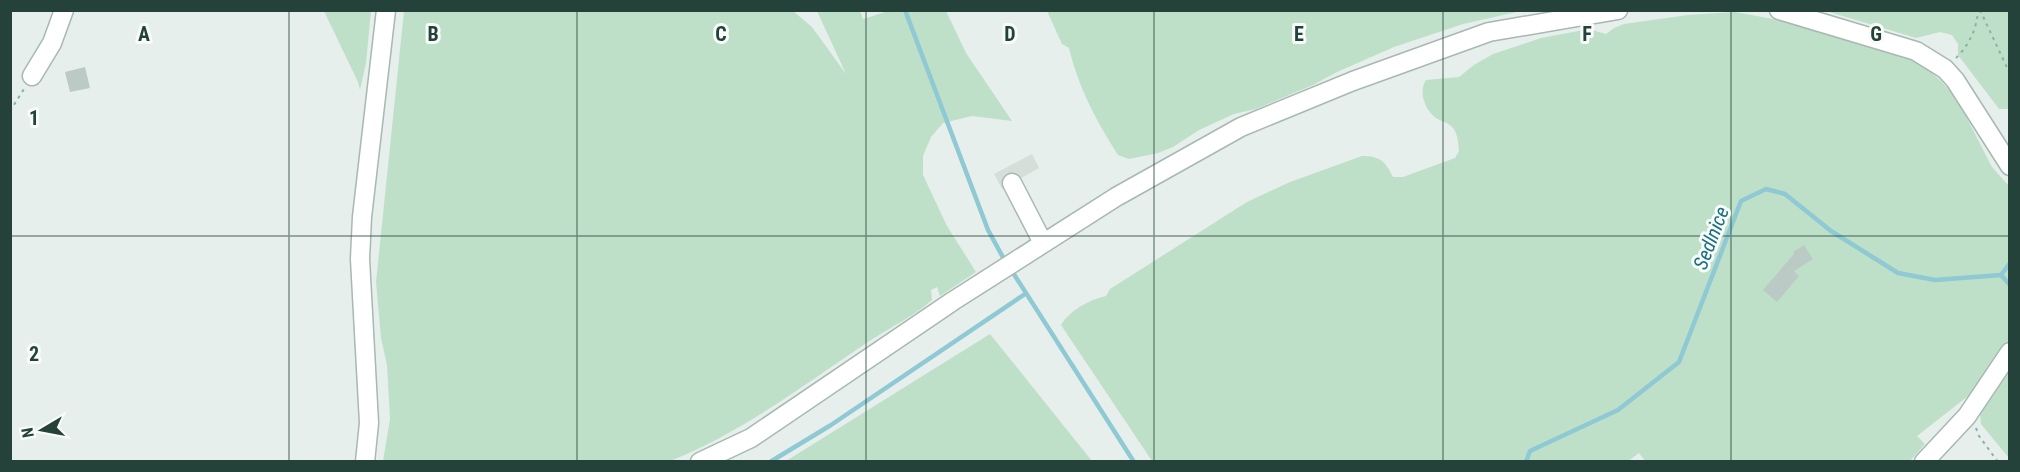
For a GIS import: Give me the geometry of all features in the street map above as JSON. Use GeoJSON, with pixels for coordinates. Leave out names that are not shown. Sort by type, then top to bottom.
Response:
{"type":"FeatureCollection","features":[{"type":"Feature","properties":{"kind":"street"},"geometry":{"type":"LineString","coordinates":[[32,76],[52,43],[64,10]]}},
{"type":"Feature","properties":{"kind":"street"},"geometry":{"type":"LineString","coordinates":[[366,462],[369,411],[360,259],[362,217],[386,10]]}},
{"type":"Feature","properties":{"kind":"street"},"geometry":{"type":"LineString","coordinates":[[700,462],[751,438],[1043,243],[1116,197],[1241,127],[1343,85],[1490,32],[1618,10]]}},
{"type":"Feature","properties":{"kind":"street"},"geometry":{"type":"LineString","coordinates":[[1779,10],[1917,51],[1945,69],[1960,87],[2010,166]]}},
{"type":"Feature","properties":{"kind":"street"},"geometry":{"type":"LineString","coordinates":[[1012,183],[1043,243]]}},
{"type":"Feature","properties":{"kind":"street"},"geometry":{"type":"LineString","coordinates":[[1924,462],[1970,411],[2010,352]]}},
{"type":"Feature","properties":{"kind":"path"},"geometry":{"type":"LineString","coordinates":[[1945,69],[1963,51],[1971,39],[1978,22],[1979,10]]}},
{"type":"Feature","properties":{"kind":"path"},"geometry":{"type":"LineString","coordinates":[[1979,10],[2010,74]]}},
{"type":"Feature","properties":{"kind":"path"},"geometry":{"type":"LineString","coordinates":[[10,111],[32,76]]}},
{"type":"Feature","properties":{"kind":"path"},"geometry":{"type":"LineString","coordinates":[[1970,411],[1979,436],[1998,462]]}},
{"type":"Feature","properties":{"kind":"shaded area"},"geometry":{"type":"Polygon","coordinates":[[[1032,154],[1039,168],[1002,189],[994,174],[1032,154]]]}},
{"type":"Feature","properties":{"kind":"green space"},"geometry":{"type":"Polygon","coordinates":[[[324,11],[371,11],[366,63],[360,90],[358,82],[324,11]]]}},
{"type":"Feature","properties":{"kind":"green space"},"geometry":{"type":"Polygon","coordinates":[[[404,11],[793,11],[812,27],[846,74],[817,11],[860,11],[863,19],[888,11],[947,11],[966,53],[1012,121],[972,116],[943,123],[931,137],[923,156],[923,175],[947,226],[976,272],[940,296],[937,287],[931,290],[932,300],[925,306],[773,406],[723,436],[670,461],[383,461],[390,419],[387,365],[381,338],[376,282],[404,11]]]}},
{"type":"Feature","properties":{"kind":"green space"},"geometry":{"type":"Polygon","coordinates":[[[1047,11],[1521,11],[1463,24],[1394,47],[1256,109],[1234,114],[1199,130],[1173,147],[1158,153],[1129,159],[1118,155],[1102,129],[1083,91],[1069,48],[1062,44],[1047,11]]]}},
{"type":"Feature","properties":{"kind":"green space"},"geometry":{"type":"Polygon","coordinates":[[[1826,11],[2009,11],[2009,109],[1999,109],[1958,55],[1958,44],[1952,35],[1940,32],[1916,38],[1826,11]]]}},
{"type":"Feature","properties":{"kind":"green space"},"geometry":{"type":"Polygon","coordinates":[[[1735,12],[1812,26],[1904,55],[1922,64],[1957,99],[1992,167],[2009,186],[2009,364],[1917,436],[1925,444],[1910,461],[1646,462],[1639,453],[1627,462],[1152,461],[1061,325],[1080,306],[1106,296],[1110,289],[1247,202],[1290,182],[1362,156],[1381,160],[1393,177],[1403,177],[1455,158],[1459,151],[1456,133],[1453,127],[1432,115],[1426,106],[1423,90],[1426,80],[1459,77],[1493,54],[1541,38],[1589,29],[1606,34],[1624,24],[1688,15],[1735,12]]]}},
{"type":"Feature","properties":{"kind":"green space"},"geometry":{"type":"Polygon","coordinates":[[[990,334],[1092,461],[786,461],[990,334]]]}},
{"type":"Feature","properties":{"kind":"green space"},"geometry":{"type":"Polygon","coordinates":[[[2009,372],[2009,458],[1981,424],[1980,414],[2009,372]]]}},
{"type":"Feature","properties":{"kind":"building"},"geometry":{"type":"Polygon","coordinates":[[[85,67],[90,88],[70,92],[65,72],[85,67]]]}},
{"type":"Feature","properties":{"kind":"building"},"geometry":{"type":"Polygon","coordinates":[[[1804,245],[1813,259],[1794,271],[1799,276],[1777,302],[1763,290],[1794,254],[1793,252],[1804,245]]]}},
{"type":"Feature","properties":{"kind":"waterway"},"geometry":{"type":"LineString","coordinates":[[905,10],[988,230],[1005,261]]}},
{"type":"Feature","properties":{"kind":"waterway","name":"Sedlnice"},"geometry":{"type":"LineString","coordinates":[[1526,462],[1530,451],[1618,410],[1679,362],[1741,201],[1766,189],[1785,194],[1831,231],[1898,273],[1935,280],[2001,275],[2010,263]]}},
{"type":"Feature","properties":{"kind":"waterway"},"geometry":{"type":"LineString","coordinates":[[1010,268],[1134,462]]}},
{"type":"Feature","properties":{"kind":"waterway"},"geometry":{"type":"LineString","coordinates":[[2001,275],[2010,285]]}},
{"type":"Feature","properties":{"kind":"waterway"},"geometry":{"type":"LineString","coordinates":[[770,462],[831,425],[1025,294]]}}]}
